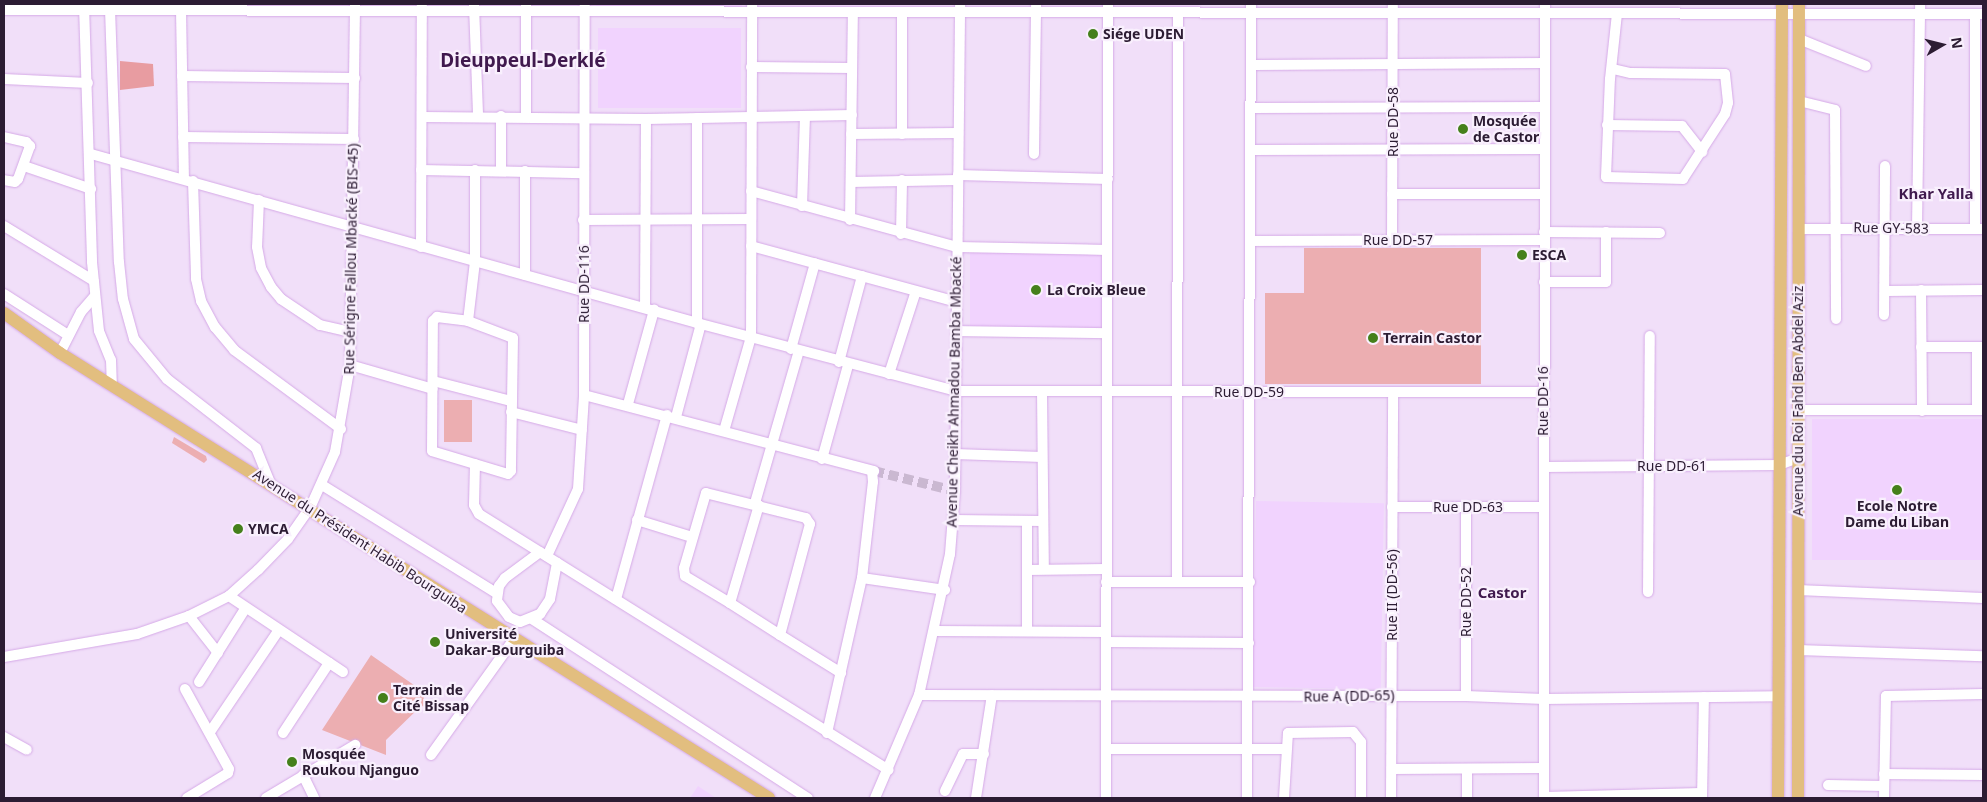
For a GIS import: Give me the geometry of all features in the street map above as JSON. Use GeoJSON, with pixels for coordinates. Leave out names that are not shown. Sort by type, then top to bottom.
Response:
{"type":"FeatureCollection","features":[{"type":"Feature","properties":{"kind":"main road","name":"Avenue du Roi Fahd Ben Abdel Aziz"},"geometry":{"type":"LineString","coordinates":[[1778,798],[1782,8]]}},
{"type":"Feature","properties":{"kind":"main road","name":"Avenue du Roi Fahd Ben Abdel Aziz"},"geometry":{"type":"LineString","coordinates":[[1798,798],[1799,8]]}},
{"type":"Feature","properties":{"kind":"main road","name":"Avenue du Président Habib Bourguiba"},"geometry":{"type":"LineString","coordinates":[[4,313],[60,353],[310,508],[509,636],[769,798]]}},
{"type":"Feature","properties":{"kind":"street"},"geometry":{"type":"LineString","coordinates":[[1943,14],[1946,4]]}},
{"type":"Feature","properties":{"kind":"street"},"geometry":{"type":"LineString","coordinates":[[84,6],[95,296],[100,331],[111,360],[112,385]]}},
{"type":"Feature","properties":{"kind":"street"},"geometry":{"type":"LineString","coordinates":[[4,10],[84,6],[110,9],[181,10],[355,7],[810,8],[853,12],[960,8],[1165,8],[1178,13],[1251,8],[1544,8],[1617,13],[1799,8],[1920,9],[1943,14],[1979,14],[1979,229]]}},
{"type":"Feature","properties":{"kind":"street","name":"Rue Sérigne Fallou Mbacké (BIS-45)"},"geometry":{"type":"LineString","coordinates":[[4,657],[137,634],[189,616],[229,596],[288,539],[310,508],[322,485],[341,429],[350,366],[355,7]]}},
{"type":"Feature","properties":{"kind":"street"},"geometry":{"type":"LineString","coordinates":[[474,7],[478,116]]}},
{"type":"Feature","properties":{"kind":"street"},"geometry":{"type":"LineString","coordinates":[[421,247],[422,8]]}},
{"type":"Feature","properties":{"kind":"street"},"geometry":{"type":"LineString","coordinates":[[526,8],[526,117]]}},
{"type":"Feature","properties":{"kind":"street","name":"Rue DD-116"},"geometry":{"type":"LineString","coordinates":[[543,554],[578,489],[584,395],[583,116],[585,8]]}},
{"type":"Feature","properties":{"kind":"street"},"geometry":{"type":"LineString","coordinates":[[724,431],[751,337],[752,8]]}},
{"type":"Feature","properties":{"kind":"street","name":"Avenue Cheikh Ahmadou Bamba Mbacké"},"geometry":{"type":"LineString","coordinates":[[874,798],[888,770],[919,695],[945,590],[953,520],[956,454],[960,8]]}},
{"type":"Feature","properties":{"kind":"street"},"geometry":{"type":"LineString","coordinates":[[1034,154],[1036,8]]}},
{"type":"Feature","properties":{"kind":"street"},"geometry":{"type":"LineString","coordinates":[[1106,798],[1108,8]]}},
{"type":"Feature","properties":{"kind":"street"},"geometry":{"type":"LineString","coordinates":[[1247,798],[1250,582],[1251,8]]}},
{"type":"Feature","properties":{"kind":"street","name":"Rue DD-58"},"geometry":{"type":"LineString","coordinates":[[1392,240],[1393,8]]}},
{"type":"Feature","properties":{"kind":"street","name":"Rue DD-16"},"geometry":{"type":"LineString","coordinates":[[1544,8],[1544,798]]}},
{"type":"Feature","properties":{"kind":"street"},"geometry":{"type":"LineString","coordinates":[[110,9],[121,281],[134,339],[167,379],[256,448],[270,483]]}},
{"type":"Feature","properties":{"kind":"street"},"geometry":{"type":"LineString","coordinates":[[899,9],[902,134]]}},
{"type":"Feature","properties":{"kind":"street"},"geometry":{"type":"LineString","coordinates":[[1917,228],[1920,9]]}},
{"type":"Feature","properties":{"kind":"street"},"geometry":{"type":"LineString","coordinates":[[181,10],[183,138],[189,180],[196,279],[201,301],[215,327],[234,350],[341,429]]}},
{"type":"Feature","properties":{"kind":"street"},"geometry":{"type":"LineString","coordinates":[[850,220],[853,12]]}},
{"type":"Feature","properties":{"kind":"street"},"geometry":{"type":"LineString","coordinates":[[1177,581],[1178,13]]}},
{"type":"Feature","properties":{"kind":"street"},"geometry":{"type":"LineString","coordinates":[[1613,69],[1623,73],[1725,74],[1728,108],[1702,152],[1683,179],[1611,179],[1606,172],[1607,125],[1617,13]]}},
{"type":"Feature","properties":{"kind":"street"},"geometry":{"type":"LineString","coordinates":[[1799,39],[1866,66]]}},
{"type":"Feature","properties":{"kind":"street"},"geometry":{"type":"LineString","coordinates":[[1251,65],[1393,62],[1544,63]]}},
{"type":"Feature","properties":{"kind":"street"},"geometry":{"type":"LineString","coordinates":[[752,67],[852,68]]}},
{"type":"Feature","properties":{"kind":"street"},"geometry":{"type":"LineString","coordinates":[[182,76],[355,78]]}},
{"type":"Feature","properties":{"kind":"street"},"geometry":{"type":"LineString","coordinates":[[4,79],[88,83]]}},
{"type":"Feature","properties":{"kind":"street"},"geometry":{"type":"LineString","coordinates":[[1799,101],[1835,110],[1836,319]]}},
{"type":"Feature","properties":{"kind":"street"},"geometry":{"type":"LineString","coordinates":[[1251,108],[1393,106],[1544,107]]}},
{"type":"Feature","properties":{"kind":"street"},"geometry":{"type":"LineString","coordinates":[[422,117],[583,116],[646,119],[852,115]]}},
{"type":"Feature","properties":{"kind":"street"},"geometry":{"type":"LineString","coordinates":[[501,116],[502,170]]}},
{"type":"Feature","properties":{"kind":"street"},"geometry":{"type":"LineString","coordinates":[[802,206],[804,116]]}},
{"type":"Feature","properties":{"kind":"street"},"geometry":{"type":"LineString","coordinates":[[616,599],[637,520],[672,416],[699,324],[697,118]]}},
{"type":"Feature","properties":{"kind":"street"},"geometry":{"type":"LineString","coordinates":[[628,404],[649,309],[645,219],[646,119]]}},
{"type":"Feature","properties":{"kind":"street"},"geometry":{"type":"LineString","coordinates":[[1607,125],[1682,126],[1702,152]]}},
{"type":"Feature","properties":{"kind":"street"},"geometry":{"type":"LineString","coordinates":[[851,134],[958,133]]}},
{"type":"Feature","properties":{"kind":"street"},"geometry":{"type":"LineString","coordinates":[[4,137],[26,142],[30,146],[24,166],[15,182],[4,180]]}},
{"type":"Feature","properties":{"kind":"street"},"geometry":{"type":"LineString","coordinates":[[183,138],[354,139]]}},
{"type":"Feature","properties":{"kind":"street"},"geometry":{"type":"LineString","coordinates":[[1251,150],[1393,152],[1544,149]]}},
{"type":"Feature","properties":{"kind":"street","name":"Rue DD-59"},"geometry":{"type":"LineString","coordinates":[[91,154],[189,180],[421,247],[584,290],[699,324],[956,391],[1543,392]]}},
{"type":"Feature","properties":{"kind":"street"},"geometry":{"type":"LineString","coordinates":[[24,166],[92,189]]}},
{"type":"Feature","properties":{"kind":"street"},"geometry":{"type":"LineString","coordinates":[[1884,315],[1886,291],[1885,166]]}},
{"type":"Feature","properties":{"kind":"street"},"geometry":{"type":"LineString","coordinates":[[421,170],[584,173]]}},
{"type":"Feature","properties":{"kind":"street"},"geometry":{"type":"LineString","coordinates":[[468,320],[475,261],[475,170]]}},
{"type":"Feature","properties":{"kind":"street"},"geometry":{"type":"LineString","coordinates":[[525,171],[525,274]]}},
{"type":"Feature","properties":{"kind":"street"},"geometry":{"type":"LineString","coordinates":[[851,182],[958,178],[1108,179]]}},
{"type":"Feature","properties":{"kind":"street"},"geometry":{"type":"LineString","coordinates":[[901,234],[902,180]]}},
{"type":"Feature","properties":{"kind":"street"},"geometry":{"type":"LineString","coordinates":[[751,191],[850,220],[957,248],[1107,250]]}},
{"type":"Feature","properties":{"kind":"street"},"geometry":{"type":"LineString","coordinates":[[1392,194],[1544,194]]}},
{"type":"Feature","properties":{"kind":"street"},"geometry":{"type":"LineString","coordinates":[[259,200],[257,247],[271,287],[281,300],[320,324],[351,332]]}},
{"type":"Feature","properties":{"kind":"street"},"geometry":{"type":"LineString","coordinates":[[584,220],[751,219]]}},
{"type":"Feature","properties":{"kind":"street"},"geometry":{"type":"LineString","coordinates":[[4,226],[94,281]]}},
{"type":"Feature","properties":{"kind":"street","name":"Rue GY-583"},"geometry":{"type":"LineString","coordinates":[[1799,229],[1835,227],[1979,229]]}},
{"type":"Feature","properties":{"kind":"street"},"geometry":{"type":"LineString","coordinates":[[1544,282],[1606,282],[1606,232]]}},
{"type":"Feature","properties":{"kind":"street","name":"Rue DD-57"},"geometry":{"type":"LineString","coordinates":[[1251,241],[1392,240],[1544,236],[1606,232],[1660,233]]}},
{"type":"Feature","properties":{"kind":"street"},"geometry":{"type":"LineString","coordinates":[[751,246],[956,302]]}},
{"type":"Feature","properties":{"kind":"street"},"geometry":{"type":"LineString","coordinates":[[730,603],[772,446],[815,263]]}},
{"type":"Feature","properties":{"kind":"street"},"geometry":{"type":"LineString","coordinates":[[822,459],[862,276]]}},
{"type":"Feature","properties":{"kind":"street"},"geometry":{"type":"LineString","coordinates":[[1921,290],[1922,411]]}},
{"type":"Feature","properties":{"kind":"street"},"geometry":{"type":"LineString","coordinates":[[1886,291],[1983,290]]}},
{"type":"Feature","properties":{"kind":"street"},"geometry":{"type":"LineString","coordinates":[[889,374],[916,291]]}},
{"type":"Feature","properties":{"kind":"street"},"geometry":{"type":"LineString","coordinates":[[4,294],[68,335]]}},
{"type":"Feature","properties":{"kind":"street"},"geometry":{"type":"LineString","coordinates":[[60,353],[81,312],[95,296]]}},
{"type":"Feature","properties":{"kind":"street"},"geometry":{"type":"LineString","coordinates":[[441,317],[468,320],[513,338],[511,471],[504,474],[432,451],[433,321],[441,317]]}},
{"type":"Feature","properties":{"kind":"street"},"geometry":{"type":"LineString","coordinates":[[957,331],[1107,333]]}},
{"type":"Feature","properties":{"kind":"street"},"geometry":{"type":"LineString","coordinates":[[1648,592],[1650,336]]}},
{"type":"Feature","properties":{"kind":"street"},"geometry":{"type":"LineString","coordinates":[[1799,410],[1980,410],[1980,347],[1921,347]]}},
{"type":"Feature","properties":{"kind":"street"},"geometry":{"type":"LineString","coordinates":[[350,366],[511,401]]}},
{"type":"Feature","properties":{"kind":"street"},"geometry":{"type":"LineString","coordinates":[[1042,392],[1044,570]]}},
{"type":"Feature","properties":{"kind":"street","name":"Rue II (DD-56)"},"geometry":{"type":"LineString","coordinates":[[1391,798],[1392,392]]}},
{"type":"Feature","properties":{"kind":"street"},"geometry":{"type":"LineString","coordinates":[[584,395],[628,404],[772,446],[873,471],[862,578],[827,733]]}},
{"type":"Feature","properties":{"kind":"street"},"geometry":{"type":"LineString","coordinates":[[511,412],[582,430]]}},
{"type":"Feature","properties":{"kind":"street"},"geometry":{"type":"LineString","coordinates":[[956,454],[1042,457]]}},
{"type":"Feature","properties":{"kind":"street","name":"Rue DD-61"},"geometry":{"type":"LineString","coordinates":[[1544,466],[1780,465],[1798,458]]}},
{"type":"Feature","properties":{"kind":"street"},"geometry":{"type":"LineString","coordinates":[[475,464],[475,510],[888,770]]}},
{"type":"Feature","properties":{"kind":"street"},"geometry":{"type":"LineString","coordinates":[[322,485],[496,593]]}},
{"type":"Feature","properties":{"kind":"street"},"geometry":{"type":"LineString","coordinates":[[780,635],[810,524],[806,518],[757,504],[706,493],[683,573],[780,635],[842,673]]}},
{"type":"Feature","properties":{"kind":"street","name":"Rue DD-63"},"geometry":{"type":"LineString","coordinates":[[1392,507],[1544,507]]}},
{"type":"Feature","properties":{"kind":"street","name":"Rue DD-52"},"geometry":{"type":"LineString","coordinates":[[1466,507],[1466,696]]}},
{"type":"Feature","properties":{"kind":"street"},"geometry":{"type":"LineString","coordinates":[[637,520],[692,537]]}},
{"type":"Feature","properties":{"kind":"street"},"geometry":{"type":"LineString","coordinates":[[953,520],[1042,521]]}},
{"type":"Feature","properties":{"kind":"street"},"geometry":{"type":"LineString","coordinates":[[1027,522],[1027,632]]}},
{"type":"Feature","properties":{"kind":"street"},"geometry":{"type":"LineString","coordinates":[[543,554],[505,578],[496,593],[499,608],[509,617],[520,622],[532,619],[540,614],[550,599],[557,563]]}},
{"type":"Feature","properties":{"kind":"street"},"geometry":{"type":"LineString","coordinates":[[1027,570],[1106,569]]}},
{"type":"Feature","properties":{"kind":"street"},"geometry":{"type":"LineString","coordinates":[[862,578],[945,590]]}},
{"type":"Feature","properties":{"kind":"street"},"geometry":{"type":"LineString","coordinates":[[1106,582],[1250,582]]}},
{"type":"Feature","properties":{"kind":"street"},"geometry":{"type":"LineString","coordinates":[[1798,590],[1983,598]]}},
{"type":"Feature","properties":{"kind":"street"},"geometry":{"type":"LineString","coordinates":[[229,596],[245,609],[343,672]]}},
{"type":"Feature","properties":{"kind":"street"},"geometry":{"type":"LineString","coordinates":[[199,682],[245,609]]}},
{"type":"Feature","properties":{"kind":"street"},"geometry":{"type":"LineString","coordinates":[[189,616],[218,652]]}},
{"type":"Feature","properties":{"kind":"street"},"geometry":{"type":"LineString","coordinates":[[432,755],[509,636],[509,617]]}},
{"type":"Feature","properties":{"kind":"street"},"geometry":{"type":"LineString","coordinates":[[532,619],[808,798]]}},
{"type":"Feature","properties":{"kind":"street"},"geometry":{"type":"LineString","coordinates":[[210,732],[278,631]]}},
{"type":"Feature","properties":{"kind":"street"},"geometry":{"type":"LineString","coordinates":[[934,631],[1027,632],[1249,643]]}},
{"type":"Feature","properties":{"kind":"street"},"geometry":{"type":"LineString","coordinates":[[1798,650],[1983,656]]}},
{"type":"Feature","properties":{"kind":"street"},"geometry":{"type":"LineString","coordinates":[[283,733],[329,663]]}},
{"type":"Feature","properties":{"kind":"street"},"geometry":{"type":"LineString","coordinates":[[184,688],[210,732],[229,771],[187,798]]}},
{"type":"Feature","properties":{"kind":"street"},"geometry":{"type":"LineString","coordinates":[[1884,798],[1886,696],[1983,694]]}},
{"type":"Feature","properties":{"kind":"street","name":"Rue A (DD-65)"},"geometry":{"type":"LineString","coordinates":[[919,695],[1248,698],[1466,696],[1544,699],[1778,696]]}},
{"type":"Feature","properties":{"kind":"street"},"geometry":{"type":"LineString","coordinates":[[976,798],[992,695]]}},
{"type":"Feature","properties":{"kind":"street"},"geometry":{"type":"LineString","coordinates":[[1544,798],[1701,795],[1704,697]]}},
{"type":"Feature","properties":{"kind":"street"},"geometry":{"type":"LineString","coordinates":[[1284,798],[1285,737],[1292,732],[1353,732],[1361,742],[1361,798]]}},
{"type":"Feature","properties":{"kind":"street"},"geometry":{"type":"LineString","coordinates":[[4,737],[27,750]]}},
{"type":"Feature","properties":{"kind":"street"},"geometry":{"type":"LineString","coordinates":[[266,798],[355,745]]}},
{"type":"Feature","properties":{"kind":"street"},"geometry":{"type":"LineString","coordinates":[[1106,749],[1286,749]]}},
{"type":"Feature","properties":{"kind":"street"},"geometry":{"type":"LineString","coordinates":[[945,791],[963,754],[984,754]]}},
{"type":"Feature","properties":{"kind":"street"},"geometry":{"type":"LineString","coordinates":[[1392,769],[1544,768]]}},
{"type":"Feature","properties":{"kind":"street"},"geometry":{"type":"LineString","coordinates":[[1467,769],[1467,798]]}},
{"type":"Feature","properties":{"kind":"street"},"geometry":{"type":"LineString","coordinates":[[1884,774],[1983,775]]}},
{"type":"Feature","properties":{"kind":"street"},"geometry":{"type":"LineString","coordinates":[[303,775],[314,798]]}},
{"type":"Feature","properties":{"kind":"street"},"geometry":{"type":"LineString","coordinates":[[1828,785],[1884,786]]}},
{"type":"Feature","properties":{"kind":"shaded area"},"geometry":{"type":"Polygon","coordinates":[[[596,4],[742,4],[742,7],[596,7],[596,4]]]}},
{"type":"Feature","properties":{"kind":"shaded area"},"geometry":{"type":"Polygon","coordinates":[[[598,28],[741,28],[741,108],[598,108],[598,28]]]}},
{"type":"Feature","properties":{"kind":"shaded area"},"geometry":{"type":"Polygon","coordinates":[[[120,61],[153,64],[154,86],[120,90],[120,61]]]}},
{"type":"Feature","properties":{"kind":"shaded area","name":"Terrain Castor"},"geometry":{"type":"Polygon","coordinates":[[[1304,248],[1481,248],[1481,384],[1265,384],[1265,293],[1304,293],[1304,248]]]}},
{"type":"Feature","properties":{"kind":"shaded area","name":"La Croix Bleue"},"geometry":{"type":"Polygon","coordinates":[[[970,253],[1103,253],[1103,328],[970,328],[970,253]]]}},
{"type":"Feature","properties":{"kind":"shaded area"},"geometry":{"type":"Polygon","coordinates":[[[444,400],[472,400],[472,442],[444,442],[444,400]]]}},
{"type":"Feature","properties":{"kind":"shaded area","name":"Ecole Notre Dame du Liban"},"geometry":{"type":"Polygon","coordinates":[[[1812,419],[1983,419],[1983,560],[1812,560],[1812,419]]]}},
{"type":"Feature","properties":{"kind":"shaded area"},"geometry":{"type":"Polygon","coordinates":[[[174,437],[206,456],[207,460],[204,463],[172,443],[174,437]]]}},
{"type":"Feature","properties":{"kind":"shaded area"},"geometry":{"type":"Polygon","coordinates":[[[1256,501],[1384,503],[1381,689],[1253,687],[1256,501]]]}},
{"type":"Feature","properties":{"kind":"shaded area","name":"Terrain de Cité Bissap"},"geometry":{"type":"Polygon","coordinates":[[[371,655],[421,690],[427,707],[421,706],[386,740],[386,755],[322,730],[371,655]]]}},
{"type":"Feature","properties":{"kind":"shaded area"},"geometry":{"type":"Polygon","coordinates":[[[698,786],[716,798],[690,798],[698,786]]]}},
{"type":"Feature","properties":{"kind":"tunnel"},"geometry":{"type":"LineString","coordinates":[[874,471],[955,491]]}},
{"type":"Feature","properties":{"kind":"place","name":"Siége UDEN"},"geometry":{"type":"Point","coordinates":[1093,34]}},
{"type":"Feature","properties":{"kind":"place","name":"Mosquée de Castor"},"geometry":{"type":"Point","coordinates":[1463,129]}},
{"type":"Feature","properties":{"kind":"place","name":"ESCA"},"geometry":{"type":"Point","coordinates":[1522,255]}},
{"type":"Feature","properties":{"kind":"place","name":"La Croix Bleue"},"geometry":{"type":"Point","coordinates":[1036,290]}},
{"type":"Feature","properties":{"kind":"place","name":"Terrain Castor"},"geometry":{"type":"Point","coordinates":[1373,338]}},
{"type":"Feature","properties":{"kind":"place","name":"Ecole Notre Dame du Liban"},"geometry":{"type":"Point","coordinates":[1897,490]}},
{"type":"Feature","properties":{"kind":"place","name":"YMCA"},"geometry":{"type":"Point","coordinates":[238,529]}},
{"type":"Feature","properties":{"kind":"place","name":"Université Dakar-Bourguiba"},"geometry":{"type":"Point","coordinates":[435,642]}},
{"type":"Feature","properties":{"kind":"place","name":"Terrain de Cité Bissap"},"geometry":{"type":"Point","coordinates":[383,698]}},
{"type":"Feature","properties":{"kind":"place","name":"Mosquée Roukou Njanguo"},"geometry":{"type":"Point","coordinates":[292,762]}},
{"type":"Feature","properties":{"kind":"district","name":"Dieuppeul-Derklé"},"geometry":{"type":"Point","coordinates":[523,61]}},
{"type":"Feature","properties":{"kind":"district","name":"Khar Yalla"},"geometry":{"type":"Point","coordinates":[1936,194]}},
{"type":"Feature","properties":{"kind":"district","name":"Castor"},"geometry":{"type":"Point","coordinates":[1502,593]}}]}
